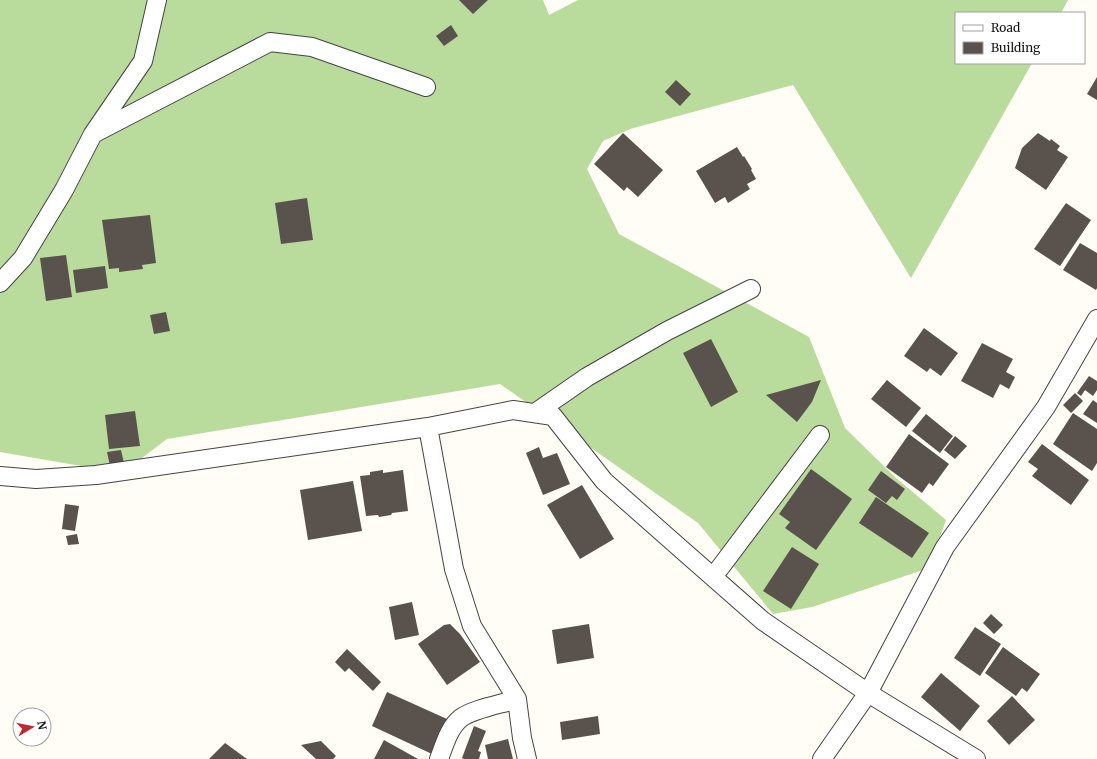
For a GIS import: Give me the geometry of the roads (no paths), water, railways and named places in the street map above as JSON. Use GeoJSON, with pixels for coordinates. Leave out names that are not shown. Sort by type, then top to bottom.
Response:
{"type":"FeatureCollection","features":[{"type":"Feature","properties":{"kind":"street"},"geometry":{"type":"LineString","coordinates":[[0,282],[23,258],[64,190],[92,134],[143,61],[157,0]]}},
{"type":"Feature","properties":{"kind":"street"},"geometry":{"type":"LineString","coordinates":[[92,134],[270,42],[312,47],[426,87]]}},
{"type":"Feature","properties":{"kind":"street"},"geometry":{"type":"LineString","coordinates":[[535,413],[593,374],[667,331],[751,289]]}},
{"type":"Feature","properties":{"kind":"street"},"geometry":{"type":"LineString","coordinates":[[822,759],[868,693],[945,547],[1046,407],[1097,320]]}},
{"type":"Feature","properties":{"kind":"street"},"geometry":{"type":"LineString","coordinates":[[0,476],[36,479],[96,475],[428,427],[513,410],[553,416],[604,481],[763,621],[868,693],[976,759]]}},
{"type":"Feature","properties":{"kind":"street"},"geometry":{"type":"LineString","coordinates":[[428,427],[454,568],[472,626],[518,699],[522,738],[527,759]]}},
{"type":"Feature","properties":{"kind":"street"},"geometry":{"type":"LineString","coordinates":[[713,577],[820,435]]}},
{"type":"Feature","properties":{"kind":"street"},"geometry":{"type":"LineString","coordinates":[[439,759],[449,733],[460,719],[470,714],[518,699]]}}]}
